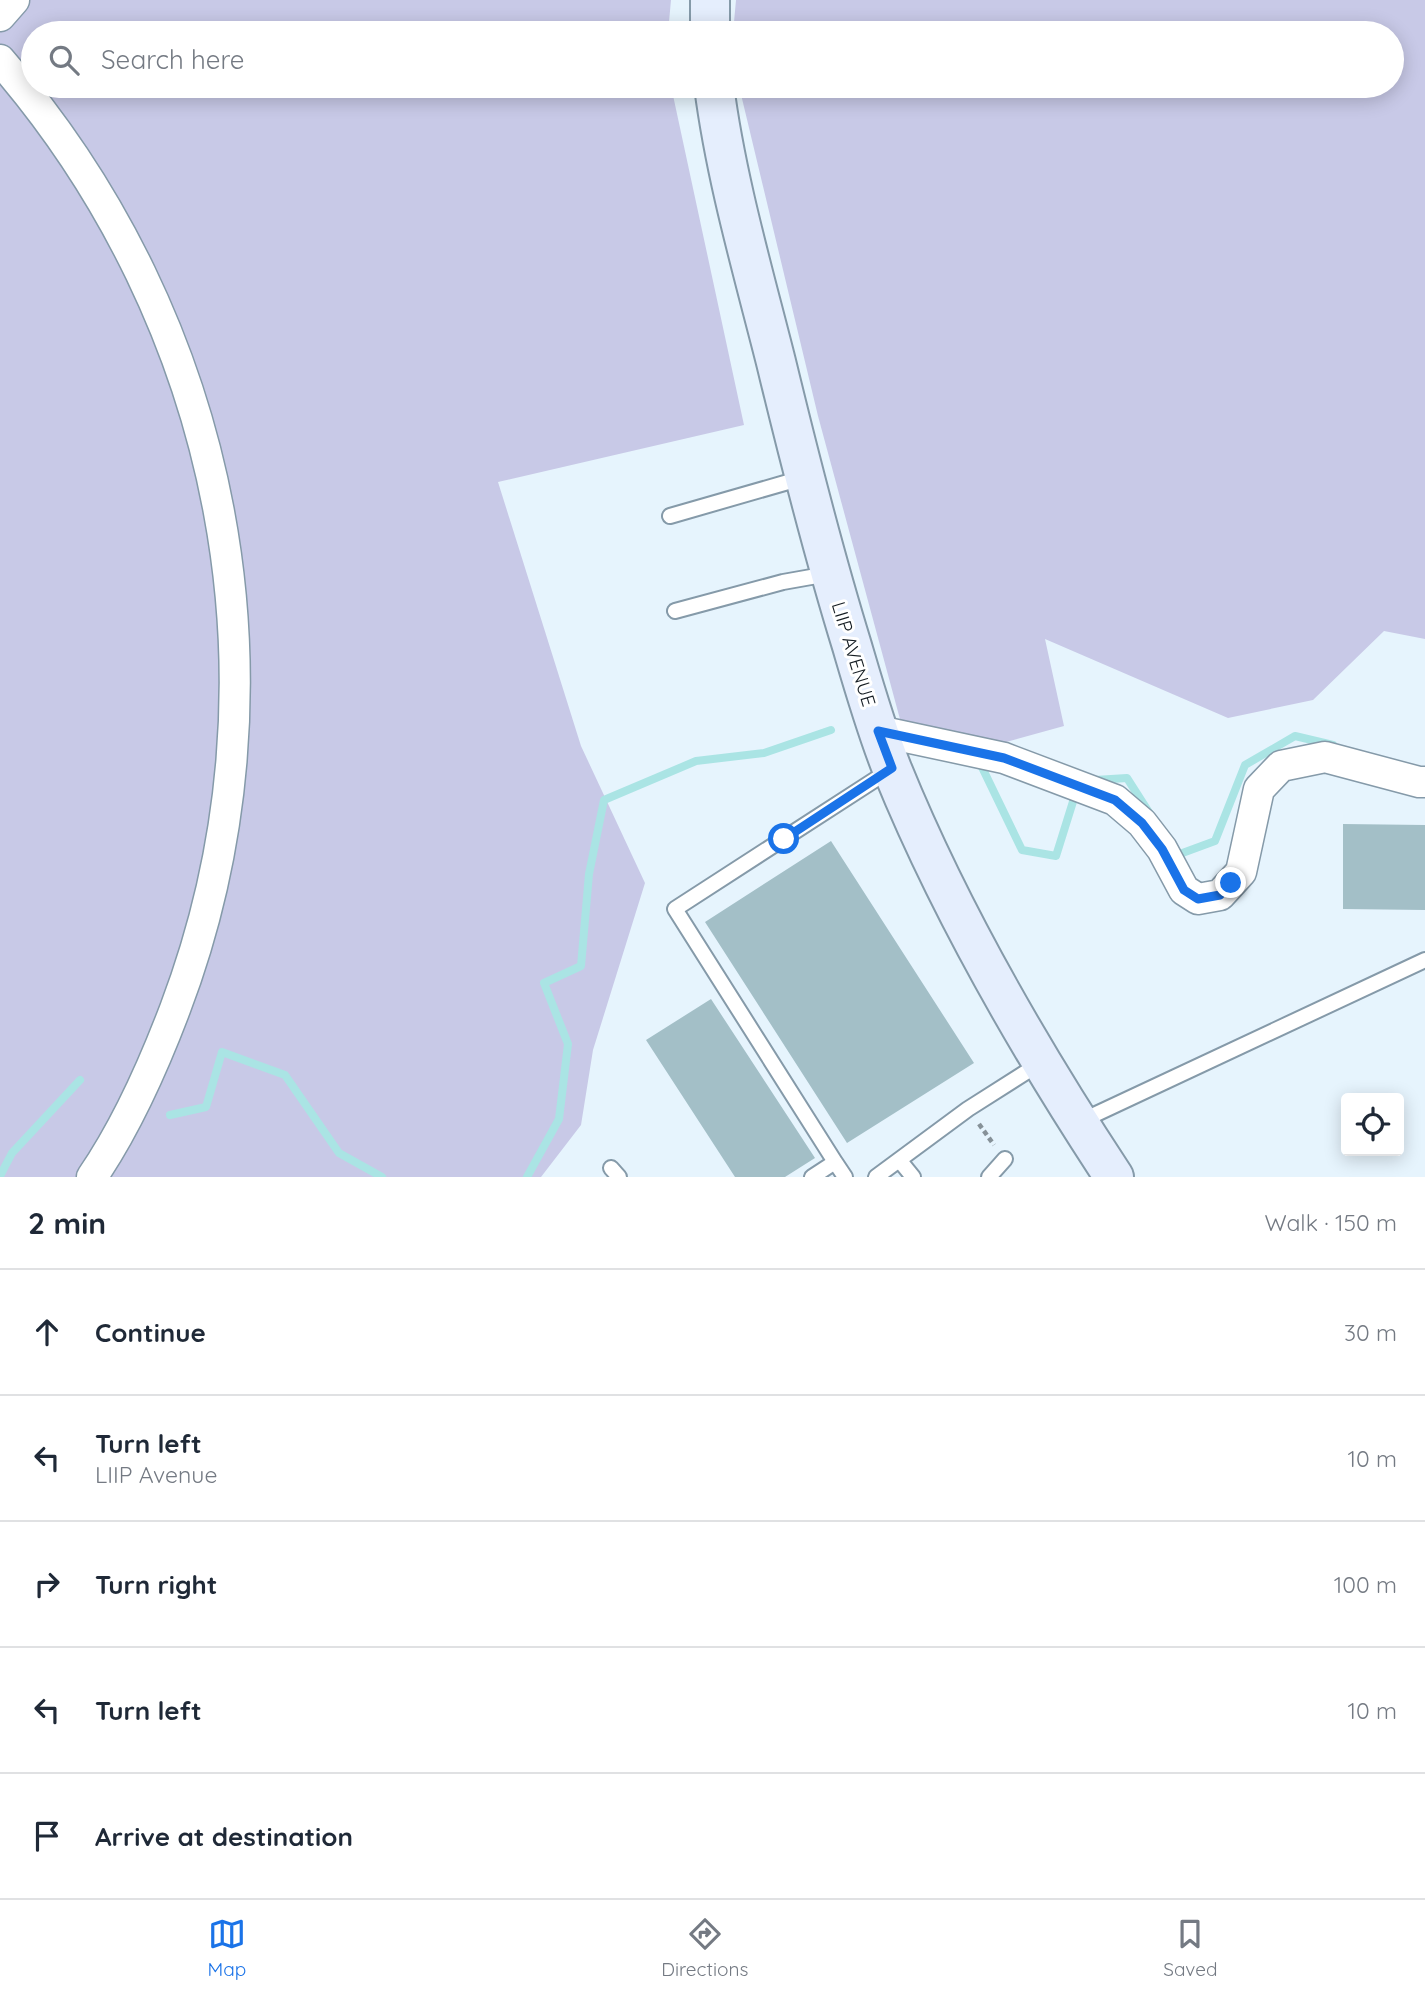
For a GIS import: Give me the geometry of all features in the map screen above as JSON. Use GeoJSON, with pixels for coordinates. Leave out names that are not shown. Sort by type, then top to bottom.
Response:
{"type":"FeatureCollection","features":[{"type":"Feature","properties":{"kind":"street"},"geometry":{"type":"LineString","coordinates":[[0,16],[15,0]]}},
{"type":"Feature","properties":{"kind":"street"},"geometry":{"type":"LineString","coordinates":[[710,0],[710,21]]}},
{"type":"Feature","properties":{"kind":"street"},"geometry":{"type":"LineString","coordinates":[[0,60],[21,84]]}},
{"type":"Feature","properties":{"kind":"street"},"geometry":{"type":"LineString","coordinates":[[32,98],[71,150],[110,211],[143,275],[172,341],[214,479],[234,622],[232,766],[208,908],[162,1044],[131,1109],[92,1177]]}},
{"type":"Feature","properties":{"kind":"street","name":"LIIP AVENUE"},"geometry":{"type":"LineString","coordinates":[[716,98],[731,177],[804,477],[830,574],[878,731],[946,890],[1042,1062],[1114,1177]]}},
{"type":"Feature","properties":{"kind":"street"},"geometry":{"type":"LineString","coordinates":[[878,731],[1004,758],[1115,800],[1142,823],[1162,849],[1184,890],[1198,899],[1220,895],[1241,872],[1259,789],[1280,766],[1325,757],[1425,782]]}},
{"type":"Feature","properties":{"kind":"lane"},"geometry":{"type":"LineString","coordinates":[[670,516],[804,477]]}},
{"type":"Feature","properties":{"kind":"lane"},"geometry":{"type":"LineString","coordinates":[[676,611],[783,582],[830,574]]}},
{"type":"Feature","properties":{"kind":"lane"},"geometry":{"type":"LineString","coordinates":[[845,1177],[675,909],[892,768]]}},
{"type":"Feature","properties":{"kind":"lane"},"geometry":{"type":"LineString","coordinates":[[1078,1122],[1425,960]]}},
{"type":"Feature","properties":{"kind":"lane"},"geometry":{"type":"LineString","coordinates":[[876,1177],[968,1109],[1042,1062]]}},
{"type":"Feature","properties":{"kind":"lane"},"geometry":{"type":"LineString","coordinates":[[989,1177],[1005,1159]]}},
{"type":"Feature","properties":{"kind":"lane"},"geometry":{"type":"LineString","coordinates":[[900,1161],[913,1177]]}},
{"type":"Feature","properties":{"kind":"lane"},"geometry":{"type":"LineString","coordinates":[[812,1177],[835,1162]]}},
{"type":"Feature","properties":{"kind":"shaded area"},"geometry":{"type":"Polygon","coordinates":[[[0,0],[671,0],[669,21],[21,21],[21,98],[674,98],[744,425],[498,482],[581,746],[645,883],[593,1050],[581,1125],[541,1177],[0,1177],[0,0]]]}},
{"type":"Feature","properties":{"kind":"shaded area"},"geometry":{"type":"Polygon","coordinates":[[[736,0],[1425,0],[1425,639],[1384,631],[1313,700],[1228,718],[1045,639],[1064,726],[999,744],[904,734],[818,416],[742,98],[1404,98],[1404,21],[734,21],[736,0]]]}},
{"type":"Feature","properties":{"kind":"building"},"geometry":{"type":"Polygon","coordinates":[[[1343,824],[1425,825],[1425,910],[1343,909],[1343,824]]]}},
{"type":"Feature","properties":{"kind":"building"},"geometry":{"type":"Polygon","coordinates":[[[831,841],[974,1063],[847,1143],[705,922],[831,841]]]}},
{"type":"Feature","properties":{"kind":"building"},"geometry":{"type":"Polygon","coordinates":[[[711,999],[815,1158],[785,1177],[735,1177],[646,1040],[711,999]]]}},
{"type":"Feature","properties":{"kind":"waterway"},"geometry":{"type":"LineString","coordinates":[[527,1177],[559,1119],[568,1044],[544,983],[581,966],[589,874],[604,800],[696,761],[764,753],[831,730]]}},
{"type":"Feature","properties":{"kind":"waterway"},"geometry":{"type":"LineString","coordinates":[[1174,851],[1177,855],[1215,841],[1245,765],[1295,736],[1333,745]]}},
{"type":"Feature","properties":{"kind":"waterway"},"geometry":{"type":"LineString","coordinates":[[979,761],[1022,850],[1056,856],[1076,792]]}},
{"type":"Feature","properties":{"kind":"waterway"},"geometry":{"type":"LineString","coordinates":[[1095,780],[1127,778],[1150,814]]}},
{"type":"Feature","properties":{"kind":"waterway"},"geometry":{"type":"LineString","coordinates":[[170,1115],[206,1107],[222,1052],[285,1075],[339,1153],[382,1177]]}},
{"type":"Feature","properties":{"kind":"waterway"},"geometry":{"type":"LineString","coordinates":[[0,1176],[12,1153],[80,1080]]}},
{"type":"Feature","properties":{"kind":"route"},"geometry":{"type":"LineString","coordinates":[[784,839],[892,768],[878,731],[1004,758],[1115,800],[1142,823],[1162,849],[1184,890],[1198,899],[1220,895],[1231,883]]}}]}
